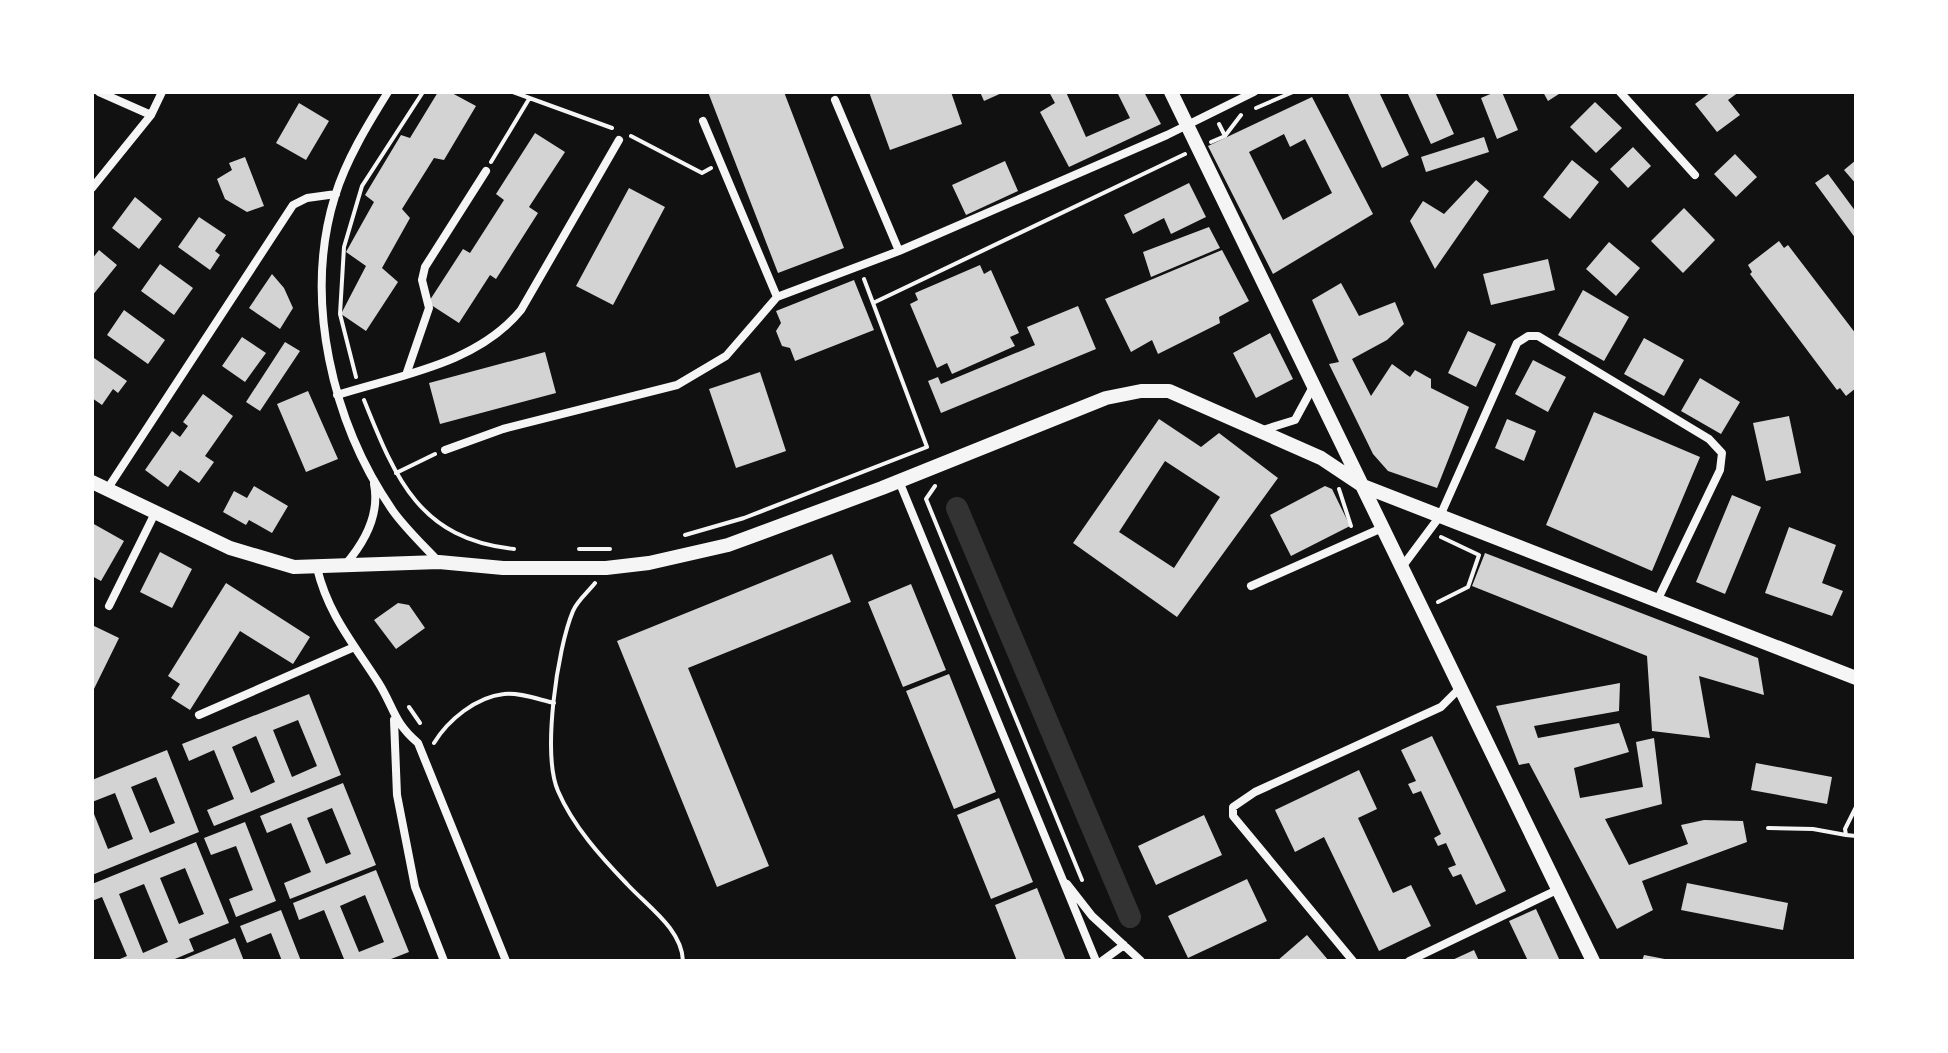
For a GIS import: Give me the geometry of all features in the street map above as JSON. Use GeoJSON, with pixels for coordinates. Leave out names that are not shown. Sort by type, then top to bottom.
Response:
{"type":"FeatureCollection","features":[{"type":"Feature","properties":{"kind":"street"},"geometry":{"type":"LineString","coordinates":[[99,92],[151,115]]}},
{"type":"Feature","properties":{"kind":"street"},"geometry":{"type":"LineString","coordinates":[[92,188],[151,115],[162,92]]}},
{"type":"Feature","properties":{"kind":"street"},"geometry":{"type":"LineString","coordinates":[[388,92],[336,194],[322,261],[324,338],[337,395],[373,475],[393,511],[439,562]]}},
{"type":"Feature","properties":{"kind":"street"},"geometry":{"type":"LineString","coordinates":[[1171,92],[1593,961]]}},
{"type":"Feature","properties":{"kind":"street"},"geometry":{"type":"LineString","coordinates":[[445,450],[503,429],[677,385],[726,356],[777,297],[899,251],[1187,125],[1254,92]]}},
{"type":"Feature","properties":{"kind":"street"},"geometry":{"type":"LineString","coordinates":[[1620,92],[1695,175]]}},
{"type":"Feature","properties":{"kind":"street"},"geometry":{"type":"LineString","coordinates":[[835,100],[899,251]]}},
{"type":"Feature","properties":{"kind":"street"},"geometry":{"type":"LineString","coordinates":[[703,121],[777,297]]}},
{"type":"Feature","properties":{"kind":"street"},"geometry":{"type":"LineString","coordinates":[[337,395],[441,363],[506,328],[521,310],[619,140]]}},
{"type":"Feature","properties":{"kind":"street"},"geometry":{"type":"LineString","coordinates":[[406,375],[429,308],[422,280],[425,267],[486,171]]}},
{"type":"Feature","properties":{"kind":"street"},"geometry":{"type":"LineString","coordinates":[[108,488],[293,205],[307,198],[336,194]]}},
{"type":"Feature","properties":{"kind":"street"},"geometry":{"type":"LineString","coordinates":[[1402,567],[1440,516],[1517,343],[1528,336],[1538,336],[1709,439],[1722,453],[1720,470],[1657,602]]}},
{"type":"Feature","properties":{"kind":"street"},"geometry":{"type":"LineString","coordinates":[[1261,430],[1295,420],[1314,385]]}},
{"type":"Feature","properties":{"kind":"street"},"geometry":{"type":"LineString","coordinates":[[92,482],[230,548],[294,567],[439,562],[503,568],[606,568],[649,563],[717,548],[934,468],[1106,398],[1141,391],[1169,391],[1321,458],[1363,486],[1856,678]]}},
{"type":"Feature","properties":{"kind":"street"},"geometry":{"type":"LineString","coordinates":[[343,567],[362,546],[369,525],[377,497],[373,475]]}},
{"type":"Feature","properties":{"kind":"street"},"geometry":{"type":"LineString","coordinates":[[899,481],[1096,961]]}},
{"type":"Feature","properties":{"kind":"street"},"geometry":{"type":"LineString","coordinates":[[92,492],[155,513]]}},
{"type":"Feature","properties":{"kind":"street"},"geometry":{"type":"LineString","coordinates":[[109,606],[155,513]]}},
{"type":"Feature","properties":{"kind":"street"},"geometry":{"type":"LineString","coordinates":[[1251,586],[1382,528]]}},
{"type":"Feature","properties":{"kind":"street"},"geometry":{"type":"LineString","coordinates":[[317,568],[324,595],[352,648],[379,684],[394,719],[397,795],[415,887],[444,961]]}},
{"type":"Feature","properties":{"kind":"street"},"geometry":{"type":"LineString","coordinates":[[199,715],[352,648]]}},
{"type":"Feature","properties":{"kind":"street"},"geometry":{"type":"LineString","coordinates":[[1353,961],[1233,816],[1233,807],[1240,799],[1441,707],[1460,688]]}},
{"type":"Feature","properties":{"kind":"street"},"geometry":{"type":"LineString","coordinates":[[394,719],[418,743],[506,961]]}},
{"type":"Feature","properties":{"kind":"street"},"geometry":{"type":"LineString","coordinates":[[1060,876],[1092,916],[1141,961]]}},
{"type":"Feature","properties":{"kind":"street"},"geometry":{"type":"LineString","coordinates":[[1409,961],[1559,889]]}},
{"type":"Feature","properties":{"kind":"street"},"geometry":{"type":"LineString","coordinates":[[1102,961],[1124,945]]}},
{"type":"Feature","properties":{"kind":"path"},"geometry":{"type":"LineString","coordinates":[[513,92],[637,139],[702,173],[711,168],[718,173]]}},
{"type":"Feature","properties":{"kind":"path"},"geometry":{"type":"LineString","coordinates":[[1212,111],[1225,136],[1241,115],[1293,92]]}},
{"type":"Feature","properties":{"kind":"path"},"geometry":{"type":"LineString","coordinates":[[486,171],[529,99]]}},
{"type":"Feature","properties":{"kind":"path"},"geometry":{"type":"LineString","coordinates":[[873,303],[1198,148]]}},
{"type":"Feature","properties":{"kind":"path"},"geometry":{"type":"LineString","coordinates":[[860,265],[934,468],[937,483],[926,499],[1084,884]]}},
{"type":"Feature","properties":{"kind":"path"},"geometry":{"type":"LineString","coordinates":[[396,473],[445,450]]}},
{"type":"Feature","properties":{"kind":"path"},"geometry":{"type":"LineString","coordinates":[[1420,542],[1424,545],[1434,534],[1479,555],[1468,587],[1436,603],[1431,591]]}},
{"type":"Feature","properties":{"kind":"path"},"geometry":{"type":"LineString","coordinates":[[606,568],[574,607],[559,655],[552,756],[557,789],[592,845],[629,887],[658,912],[683,952],[683,961]]}},
{"type":"Feature","properties":{"kind":"path"},"geometry":{"type":"LineString","coordinates":[[1446,598],[1447,605]]}},
{"type":"Feature","properties":{"kind":"path"},"geometry":{"type":"LineString","coordinates":[[408,707],[434,743],[440,732],[472,704],[506,693],[554,703]]}},
{"type":"Feature","properties":{"kind":"path"},"geometry":{"type":"LineString","coordinates":[[1846,835],[1845,829],[1856,807]]}},
{"type":"Feature","properties":{"kind":"path"},"geometry":{"type":"LineString","coordinates":[[1768,828],[1813,829],[1856,836]]}},
{"type":"Feature","properties":{"kind":"building"},"geometry":{"type":"Polygon","coordinates":[[[438,92],[450,92],[476,106],[444,160],[434,158],[402,209],[410,218],[382,268],[398,282],[366,331],[341,314],[366,266],[346,252],[374,202],[365,195],[401,135],[410,138],[438,92]]]}},
{"type":"Feature","properties":{"kind":"building"},"geometry":{"type":"Polygon","coordinates":[[[708,92],[784,92],[844,248],[778,273],[708,92]]]}},
{"type":"Feature","properties":{"kind":"building"},"geometry":{"type":"Polygon","coordinates":[[[869,92],[951,92],[962,124],[890,150],[869,92]]]}},
{"type":"Feature","properties":{"kind":"building"},"geometry":{"type":"Polygon","coordinates":[[[980,92],[1004,92],[984,101],[980,92]]]}},
{"type":"Feature","properties":{"kind":"building"},"geometry":{"type":"Polygon","coordinates":[[[1049,92],[1066,92],[1086,137],[1130,118],[1117,92],[1144,92],[1161,124],[1069,167],[1040,112],[1055,103],[1049,92]]]}},
{"type":"Feature","properties":{"kind":"building"},"geometry":{"type":"Polygon","coordinates":[[[1347,92],[1379,92],[1409,155],[1382,168],[1347,92]]]}},
{"type":"Feature","properties":{"kind":"building"},"geometry":{"type":"Polygon","coordinates":[[[1407,92],[1435,92],[1454,134],[1431,144],[1407,92]]]}},
{"type":"Feature","properties":{"kind":"building"},"geometry":{"type":"Polygon","coordinates":[[[1502,92],[1518,130],[1497,139],[1481,98],[1502,92]]]}},
{"type":"Feature","properties":{"kind":"building"},"geometry":{"type":"Polygon","coordinates":[[[1543,92],[1562,92],[1548,101],[1543,92]]]}},
{"type":"Feature","properties":{"kind":"building"},"geometry":{"type":"Polygon","coordinates":[[[1711,92],[1739,92],[1728,100],[1740,115],[1717,132],[1695,104],[1711,92]]]}},
{"type":"Feature","properties":{"kind":"building"},"geometry":{"type":"Polygon","coordinates":[[[1312,97],[1373,214],[1273,274],[1208,146],[1312,97]],[[1284,134],[1249,152],[1283,220],[1332,193],[1305,139],[1290,147],[1284,134]]]}},
{"type":"Feature","properties":{"kind":"building"},"geometry":{"type":"Polygon","coordinates":[[[1595,102],[1622,128],[1596,153],[1570,127],[1595,102]]]}},
{"type":"Feature","properties":{"kind":"building"},"geometry":{"type":"Polygon","coordinates":[[[299,103],[329,121],[306,160],[276,143],[299,103]]]}},
{"type":"Feature","properties":{"kind":"building"},"geometry":{"type":"Polygon","coordinates":[[[535,133],[565,152],[529,207],[538,213],[496,279],[490,275],[459,323],[428,303],[463,249],[470,253],[504,200],[496,194],[535,133]]]}},
{"type":"Feature","properties":{"kind":"building"},"geometry":{"type":"Polygon","coordinates":[[[1484,137],[1489,152],[1426,172],[1421,157],[1484,137]]]}},
{"type":"Feature","properties":{"kind":"building"},"geometry":{"type":"Polygon","coordinates":[[[1633,147],[1651,166],[1628,188],[1610,169],[1633,147]]]}},
{"type":"Feature","properties":{"kind":"building"},"geometry":{"type":"Polygon","coordinates":[[[1735,154],[1757,177],[1736,197],[1714,174],[1735,154]]]}},
{"type":"Feature","properties":{"kind":"building"},"geometry":{"type":"Polygon","coordinates":[[[245,157],[264,206],[247,212],[225,199],[217,179],[232,170],[229,163],[245,157]]]}},
{"type":"Feature","properties":{"kind":"building"},"geometry":{"type":"Polygon","coordinates":[[[1572,160],[1599,182],[1570,219],[1543,197],[1572,160]]]}},
{"type":"Feature","properties":{"kind":"building"},"geometry":{"type":"Polygon","coordinates":[[[1856,160],[1856,184],[1844,170],[1856,160]]]}},
{"type":"Feature","properties":{"kind":"building"},"geometry":{"type":"Polygon","coordinates":[[[1005,161],[1018,191],[966,215],[952,185],[1005,161]]]}},
{"type":"Feature","properties":{"kind":"building"},"geometry":{"type":"Polygon","coordinates":[[[1828,174],[1856,212],[1856,239],[1815,183],[1828,174]]]}},
{"type":"Feature","properties":{"kind":"building"},"geometry":{"type":"Polygon","coordinates":[[[1476,180],[1489,191],[1435,269],[1410,221],[1423,201],[1444,214],[1476,180]]]}},
{"type":"Feature","properties":{"kind":"building"},"geometry":{"type":"Polygon","coordinates":[[[1189,183],[1206,217],[1171,234],[1164,218],[1133,234],[1124,215],[1189,183]]]}},
{"type":"Feature","properties":{"kind":"building"},"geometry":{"type":"Polygon","coordinates":[[[629,188],[665,207],[613,305],[576,286],[629,188]]]}},
{"type":"Feature","properties":{"kind":"building"},"geometry":{"type":"Polygon","coordinates":[[[135,197],[162,219],[139,249],[112,228],[135,197]]]}},
{"type":"Feature","properties":{"kind":"building"},"geometry":{"type":"Polygon","coordinates":[[[1684,208],[1715,240],[1683,273],[1651,241],[1684,208]]]}},
{"type":"Feature","properties":{"kind":"building"},"geometry":{"type":"Polygon","coordinates":[[[199,217],[226,235],[215,251],[220,255],[210,270],[178,247],[199,217]]]}},
{"type":"Feature","properties":{"kind":"building"},"geometry":{"type":"Polygon","coordinates":[[[1209,227],[1220,248],[1151,277],[1143,252],[1209,227]]]}},
{"type":"Feature","properties":{"kind":"building"},"geometry":{"type":"Polygon","coordinates":[[[1779,241],[1784,248],[1788,245],[1856,334],[1856,388],[1846,396],[1840,388],[1837,390],[1750,274],[1748,265],[1779,241]]]}},
{"type":"Feature","properties":{"kind":"building"},"geometry":{"type":"Polygon","coordinates":[[[1609,242],[1640,268],[1616,296],[1586,269],[1609,242]]]}},
{"type":"Feature","properties":{"kind":"building"},"geometry":{"type":"Polygon","coordinates":[[[99,250],[117,265],[92,296],[92,259],[99,250]]]}},
{"type":"Feature","properties":{"kind":"building"},"geometry":{"type":"Polygon","coordinates":[[[1222,250],[1249,301],[1219,317],[1220,323],[1158,354],[1152,340],[1131,352],[1105,299],[1222,250]]]}},
{"type":"Feature","properties":{"kind":"building"},"geometry":{"type":"Polygon","coordinates":[[[1548,259],[1555,290],[1491,305],[1483,274],[1548,259]]]}},
{"type":"Feature","properties":{"kind":"building"},"geometry":{"type":"Polygon","coordinates":[[[160,264],[193,288],[174,315],[141,291],[160,264]]]}},
{"type":"Feature","properties":{"kind":"building"},"geometry":{"type":"Polygon","coordinates":[[[980,265],[984,274],[991,270],[1019,333],[1010,337],[1015,346],[952,374],[947,363],[937,368],[910,304],[918,300],[915,293],[980,265]]]}},
{"type":"Feature","properties":{"kind":"building"},"geometry":{"type":"Polygon","coordinates":[[[272,274],[284,288],[293,308],[280,329],[249,308],[272,274]]]}},
{"type":"Feature","properties":{"kind":"building"},"geometry":{"type":"Polygon","coordinates":[[[854,280],[874,330],[795,361],[790,348],[782,346],[776,331],[781,323],[776,311],[854,280]]]}},
{"type":"Feature","properties":{"kind":"building"},"geometry":{"type":"Polygon","coordinates":[[[1341,283],[1359,316],[1395,302],[1404,324],[1387,340],[1352,359],[1371,396],[1392,364],[1410,377],[1415,370],[1431,379],[1431,388],[1469,407],[1437,488],[1388,471],[1373,454],[1329,364],[1339,362],[1312,300],[1341,283]]]}},
{"type":"Feature","properties":{"kind":"building"},"geometry":{"type":"Polygon","coordinates":[[[1583,290],[1629,317],[1604,361],[1558,335],[1583,290]]]}},
{"type":"Feature","properties":{"kind":"building"},"geometry":{"type":"Polygon","coordinates":[[[1078,306],[1096,349],[941,413],[928,381],[938,377],[941,384],[1035,345],[1027,327],[1078,306]]]}},
{"type":"Feature","properties":{"kind":"building"},"geometry":{"type":"Polygon","coordinates":[[[124,310],[165,340],[148,364],[107,335],[124,310]]]}},
{"type":"Feature","properties":{"kind":"building"},"geometry":{"type":"Polygon","coordinates":[[[1468,331],[1496,344],[1476,387],[1448,373],[1468,331]]]}},
{"type":"Feature","properties":{"kind":"building"},"geometry":{"type":"Polygon","coordinates":[[[1270,333],[1293,379],[1256,398],[1233,353],[1270,333]]]}},
{"type":"Feature","properties":{"kind":"building"},"geometry":{"type":"Polygon","coordinates":[[[242,337],[266,353],[245,382],[222,366],[242,337]]]}},
{"type":"Feature","properties":{"kind":"building"},"geometry":{"type":"Polygon","coordinates":[[[1644,338],[1684,360],[1664,396],[1624,374],[1644,338]]]}},
{"type":"Feature","properties":{"kind":"building"},"geometry":{"type":"Polygon","coordinates":[[[285,342],[300,351],[260,411],[246,402],[285,342]]]}},
{"type":"Feature","properties":{"kind":"building"},"geometry":{"type":"Polygon","coordinates":[[[545,352],[556,393],[440,424],[429,383],[545,352]]]}},
{"type":"Feature","properties":{"kind":"building"},"geometry":{"type":"Polygon","coordinates":[[[94,358],[127,381],[118,393],[113,389],[102,405],[92,398],[94,358]]]}},
{"type":"Feature","properties":{"kind":"building"},"geometry":{"type":"Polygon","coordinates":[[[1533,360],[1566,377],[1548,412],[1515,394],[1533,360]]]}},
{"type":"Feature","properties":{"kind":"building"},"geometry":{"type":"Polygon","coordinates":[[[760,372],[786,451],[736,468],[709,389],[760,372]]]}},
{"type":"Feature","properties":{"kind":"building"},"geometry":{"type":"Polygon","coordinates":[[[1700,378],[1740,402],[1721,434],[1681,411],[1700,378]]]}},
{"type":"Feature","properties":{"kind":"building"},"geometry":{"type":"Polygon","coordinates":[[[308,391],[338,459],[306,472],[277,404],[308,391]]]}},
{"type":"Feature","properties":{"kind":"building"},"geometry":{"type":"Polygon","coordinates":[[[203,394],[233,416],[205,456],[214,462],[199,483],[180,470],[168,487],[145,470],[172,431],[180,437],[188,426],[183,422],[203,394]]]}},
{"type":"Feature","properties":{"kind":"building"},"geometry":{"type":"Polygon","coordinates":[[[1594,412],[1700,457],[1652,571],[1546,525],[1594,412]]]}},
{"type":"Feature","properties":{"kind":"building"},"geometry":{"type":"Polygon","coordinates":[[[1789,416],[1801,473],[1766,481],[1753,423],[1789,416]]]}},
{"type":"Feature","properties":{"kind":"building"},"geometry":{"type":"Polygon","coordinates":[[[1159,419],[1201,447],[1219,433],[1278,478],[1177,617],[1073,543],[1159,419]],[[1165,461],[1119,532],[1174,568],[1220,497],[1165,461]]]}},
{"type":"Feature","properties":{"kind":"building"},"geometry":{"type":"Polygon","coordinates":[[[1507,419],[1536,431],[1524,461],[1495,448],[1507,419]]]}},
{"type":"Feature","properties":{"kind":"building"},"geometry":{"type":"Polygon","coordinates":[[[254,486],[288,506],[272,533],[249,520],[246,525],[223,512],[234,491],[247,498],[254,486]]]}},
{"type":"Feature","properties":{"kind":"building"},"geometry":{"type":"Polygon","coordinates":[[[1325,486],[1332,489],[1350,526],[1291,556],[1270,515],[1325,486]]]}},
{"type":"Feature","properties":{"kind":"building"},"geometry":{"type":"Polygon","coordinates":[[[1732,495],[1761,507],[1725,594],[1696,582],[1732,495]]]}},
{"type":"Feature","properties":{"kind":"building"},"geometry":{"type":"Polygon","coordinates":[[[92,523],[124,541],[101,581],[92,576],[92,523]]]}},
{"type":"Feature","properties":{"kind":"building"},"geometry":{"type":"Polygon","coordinates":[[[1789,527],[1836,545],[1822,583],[1843,591],[1832,616],[1765,593],[1789,527]]]}},
{"type":"Feature","properties":{"kind":"building"},"geometry":{"type":"Polygon","coordinates":[[[160,552],[192,569],[172,608],[140,592],[160,552]]]}},
{"type":"Feature","properties":{"kind":"building"},"geometry":{"type":"Polygon","coordinates":[[[1485,553],[1758,658],[1764,695],[1699,676],[1710,738],[1652,731],[1647,656],[1472,586],[1485,553]]]}},
{"type":"Feature","properties":{"kind":"building"},"geometry":{"type":"Polygon","coordinates":[[[832,554],[851,602],[688,668],[769,866],[717,887],[617,641],[832,554]]]}},
{"type":"Feature","properties":{"kind":"building"},"geometry":{"type":"Polygon","coordinates":[[[226,583],[310,637],[293,664],[240,631],[190,710],[171,698],[180,684],[168,676],[226,583]]]}},
{"type":"Feature","properties":{"kind":"building"},"geometry":{"type":"Polygon","coordinates":[[[911,584],[946,670],[903,687],[868,602],[911,584]]]}},
{"type":"Feature","properties":{"kind":"building"},"geometry":{"type":"Polygon","coordinates":[[[398,603],[409,605],[425,628],[396,649],[374,620],[398,603]]]}},
{"type":"Feature","properties":{"kind":"building"},"geometry":{"type":"Polygon","coordinates":[[[92,625],[119,638],[92,693],[92,625]]]}},
{"type":"Feature","properties":{"kind":"building"},"geometry":{"type":"Polygon","coordinates":[[[949,674],[996,792],[954,809],[906,691],[949,674]]]}},
{"type":"Feature","properties":{"kind":"building"},"geometry":{"type":"Polygon","coordinates":[[[1620,683],[1619,711],[1534,726],[1538,738],[1619,723],[1629,752],[1574,768],[1580,798],[1643,787],[1636,742],[1654,738],[1662,804],[1605,819],[1629,865],[1688,844],[1681,825],[1704,820],[1743,821],[1747,842],[1642,881],[1653,910],[1617,929],[1529,763],[1519,765],[1496,706],[1620,683]]]}},
{"type":"Feature","properties":{"kind":"building"},"geometry":{"type":"Polygon","coordinates":[[[309,694],[341,775],[214,826],[207,810],[234,799],[214,750],[189,761],[182,744],[309,694]],[[298,720],[273,730],[292,777],[317,766],[298,720]],[[256,736],[232,747],[251,793],[275,782],[256,736]]]}},
{"type":"Feature","properties":{"kind":"building"},"geometry":{"type":"Polygon","coordinates":[[[1432,736],[1506,891],[1476,905],[1461,874],[1453,877],[1448,868],[1456,865],[1446,843],[1438,846],[1434,838],[1441,834],[1421,791],[1413,794],[1408,784],[1416,781],[1401,750],[1432,736]]]}},
{"type":"Feature","properties":{"kind":"building"},"geometry":{"type":"Polygon","coordinates":[[[167,750],[199,832],[92,875],[92,809],[108,849],[133,839],[115,793],[92,802],[92,780],[167,750]],[[156,777],[131,787],[150,833],[175,823],[156,777]]]}},
{"type":"Feature","properties":{"kind":"building"},"geometry":{"type":"Polygon","coordinates":[[[1756,763],[1832,777],[1827,804],[1751,790],[1756,763]]]}},
{"type":"Feature","properties":{"kind":"building"},"geometry":{"type":"Polygon","coordinates":[[[1359,770],[1377,809],[1358,818],[1393,893],[1411,885],[1431,926],[1379,951],[1324,837],[1295,852],[1275,810],[1359,770]]]}},
{"type":"Feature","properties":{"kind":"building"},"geometry":{"type":"Polygon","coordinates":[[[343,783],[376,865],[290,899],[284,883],[311,872],[291,823],[267,833],[260,816],[343,783]],[[332,808],[307,818],[326,864],[351,854],[332,808]]]}},
{"type":"Feature","properties":{"kind":"building"},"geometry":{"type":"Polygon","coordinates":[[[999,798],[1033,882],[991,899],[957,815],[999,798]]]}},
{"type":"Feature","properties":{"kind":"building"},"geometry":{"type":"Polygon","coordinates":[[[1204,815],[1222,855],[1156,885],[1138,846],[1204,815]]]}},
{"type":"Feature","properties":{"kind":"building"},"geometry":{"type":"Polygon","coordinates":[[[245,822],[276,901],[236,917],[229,899],[253,890],[236,846],[211,855],[204,838],[245,822]]]}},
{"type":"Feature","properties":{"kind":"building"},"geometry":{"type":"Polygon","coordinates":[[[196,842],[229,923],[189,939],[194,951],[170,961],[115,961],[127,956],[102,897],[92,901],[92,884],[196,842]],[[185,868],[160,878],[179,924],[204,914],[185,868]],[[144,884],[119,894],[143,953],[168,942],[144,884]]]}},
{"type":"Feature","properties":{"kind":"building"},"geometry":{"type":"Polygon","coordinates":[[[376,870],[409,952],[386,961],[339,961],[344,959],[324,910],[299,920],[293,903],[376,870]],[[365,895],[340,906],[359,952],[384,942],[365,895]]]}},
{"type":"Feature","properties":{"kind":"building"},"geometry":{"type":"Polygon","coordinates":[[[1247,879],[1267,921],[1188,958],[1168,916],[1247,879]]]}},
{"type":"Feature","properties":{"kind":"building"},"geometry":{"type":"Polygon","coordinates":[[[1687,883],[1788,903],[1783,930],[1681,910],[1687,883]]]}},
{"type":"Feature","properties":{"kind":"building"},"geometry":{"type":"Polygon","coordinates":[[[1037,888],[1066,961],[1017,961],[995,905],[1037,888]]]}},
{"type":"Feature","properties":{"kind":"building"},"geometry":{"type":"Polygon","coordinates":[[[1536,909],[1560,961],[1528,961],[1509,921],[1536,909]]]}},
{"type":"Feature","properties":{"kind":"building"},"geometry":{"type":"Polygon","coordinates":[[[281,910],[301,961],[282,961],[271,933],[247,943],[240,926],[281,910]]]}},
{"type":"Feature","properties":{"kind":"building"},"geometry":{"type":"Polygon","coordinates":[[[1307,935],[1329,961],[1277,961],[1307,935]]]}},
{"type":"Feature","properties":{"kind":"building"},"geometry":{"type":"Polygon","coordinates":[[[235,938],[244,961],[179,961],[235,938]]]}},
{"type":"Feature","properties":{"kind":"building"},"geometry":{"type":"Polygon","coordinates":[[[1474,950],[1479,961],[1450,961],[1474,950]]]}},
{"type":"Feature","properties":{"kind":"building"},"geometry":{"type":"Polygon","coordinates":[[[1644,955],[1670,960],[1670,961],[1642,961],[1644,955]]]}},
{"type":"Feature","properties":{"kind":"waterway"},"geometry":{"type":"LineString","coordinates":[[957,508],[1130,917]]}}]}
